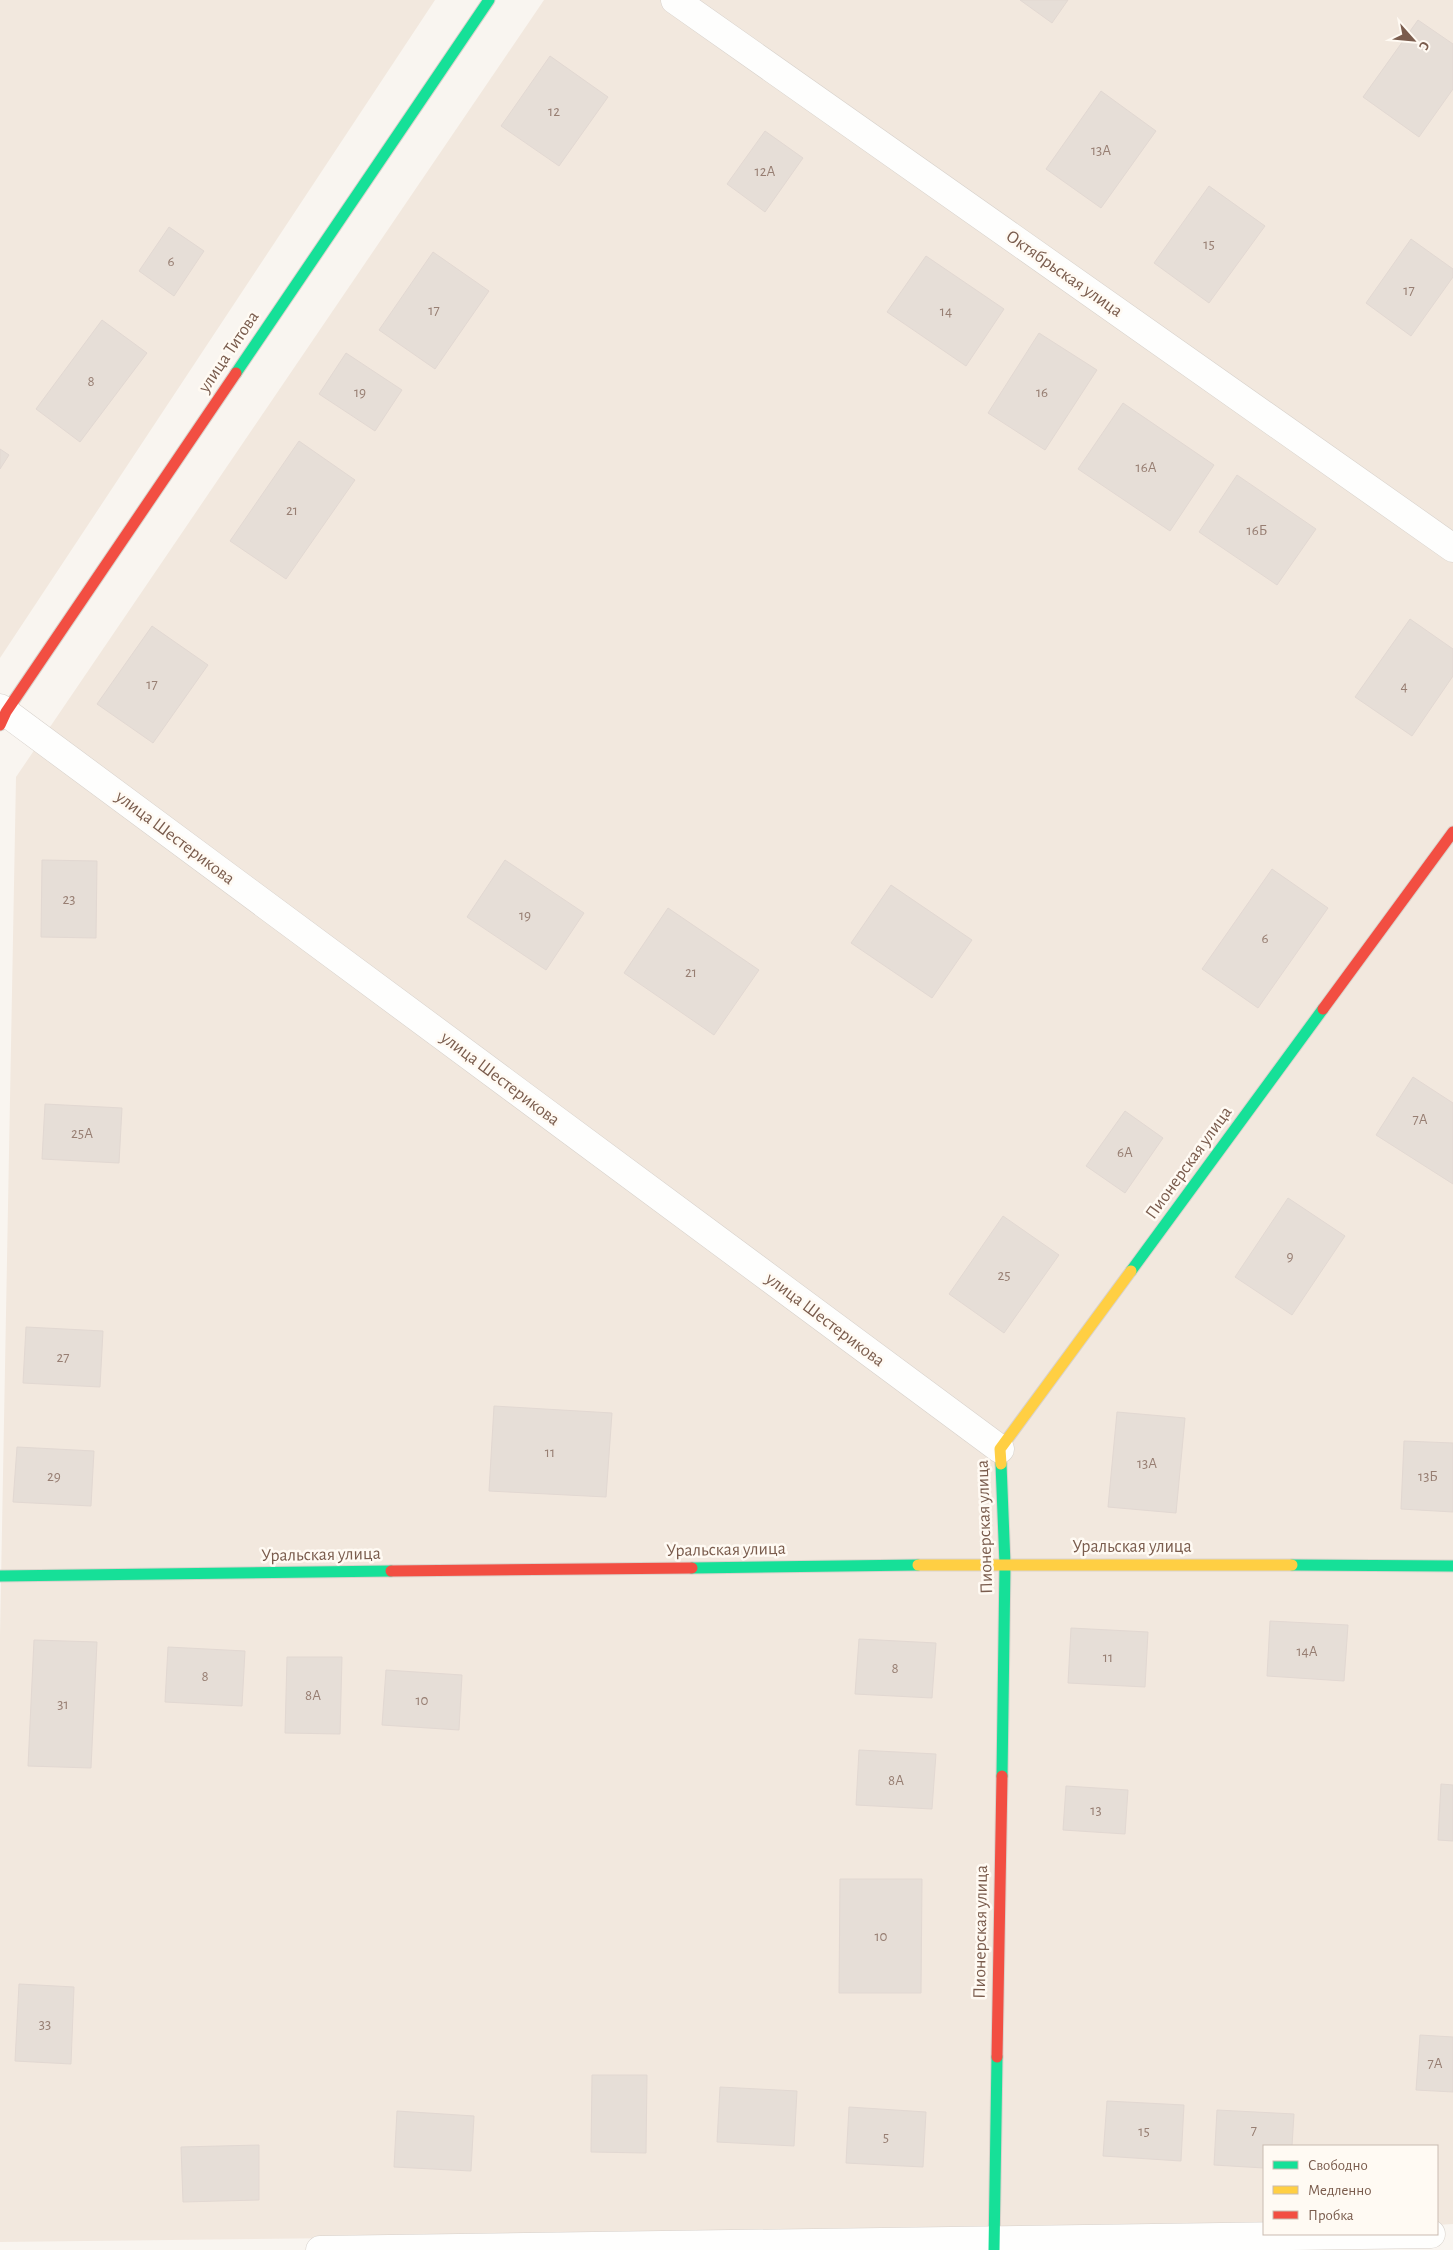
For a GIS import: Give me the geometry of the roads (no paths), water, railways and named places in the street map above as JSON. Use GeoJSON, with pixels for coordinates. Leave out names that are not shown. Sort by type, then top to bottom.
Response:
{"type":"FeatureCollection","features":[{"type":"Feature","properties":{"kind":"street","name":"улица Титова"},"geometry":{"type":"LineString","coordinates":[[2,715],[489,0]]}},
{"type":"Feature","properties":{"kind":"street","name":"Октябрьская улица"},"geometry":{"type":"LineString","coordinates":[[675,0],[1453,548]]}},
{"type":"Feature","properties":{"kind":"street","name":"улица Шестерикова"},"geometry":{"type":"LineString","coordinates":[[2,715],[1000,1449]]}},
{"type":"Feature","properties":{"kind":"street","name":"Пионерская улица"},"geometry":{"type":"LineString","coordinates":[[994,2245],[1005,1564],[1000,1449],[1453,832]]}},
{"type":"Feature","properties":{"kind":"street","name":"Уральская улица"},"geometry":{"type":"LineString","coordinates":[[0,1576],[1005,1564],[1453,1566]]}},
{"type":"Feature","properties":{"kind":"street"},"geometry":{"type":"LineString","coordinates":[[1438,2234],[1453,2234]]}},
{"type":"Feature","properties":{"kind":"street"},"geometry":{"type":"LineString","coordinates":[[320,2250],[994,2245],[1391,2235]]}}]}
